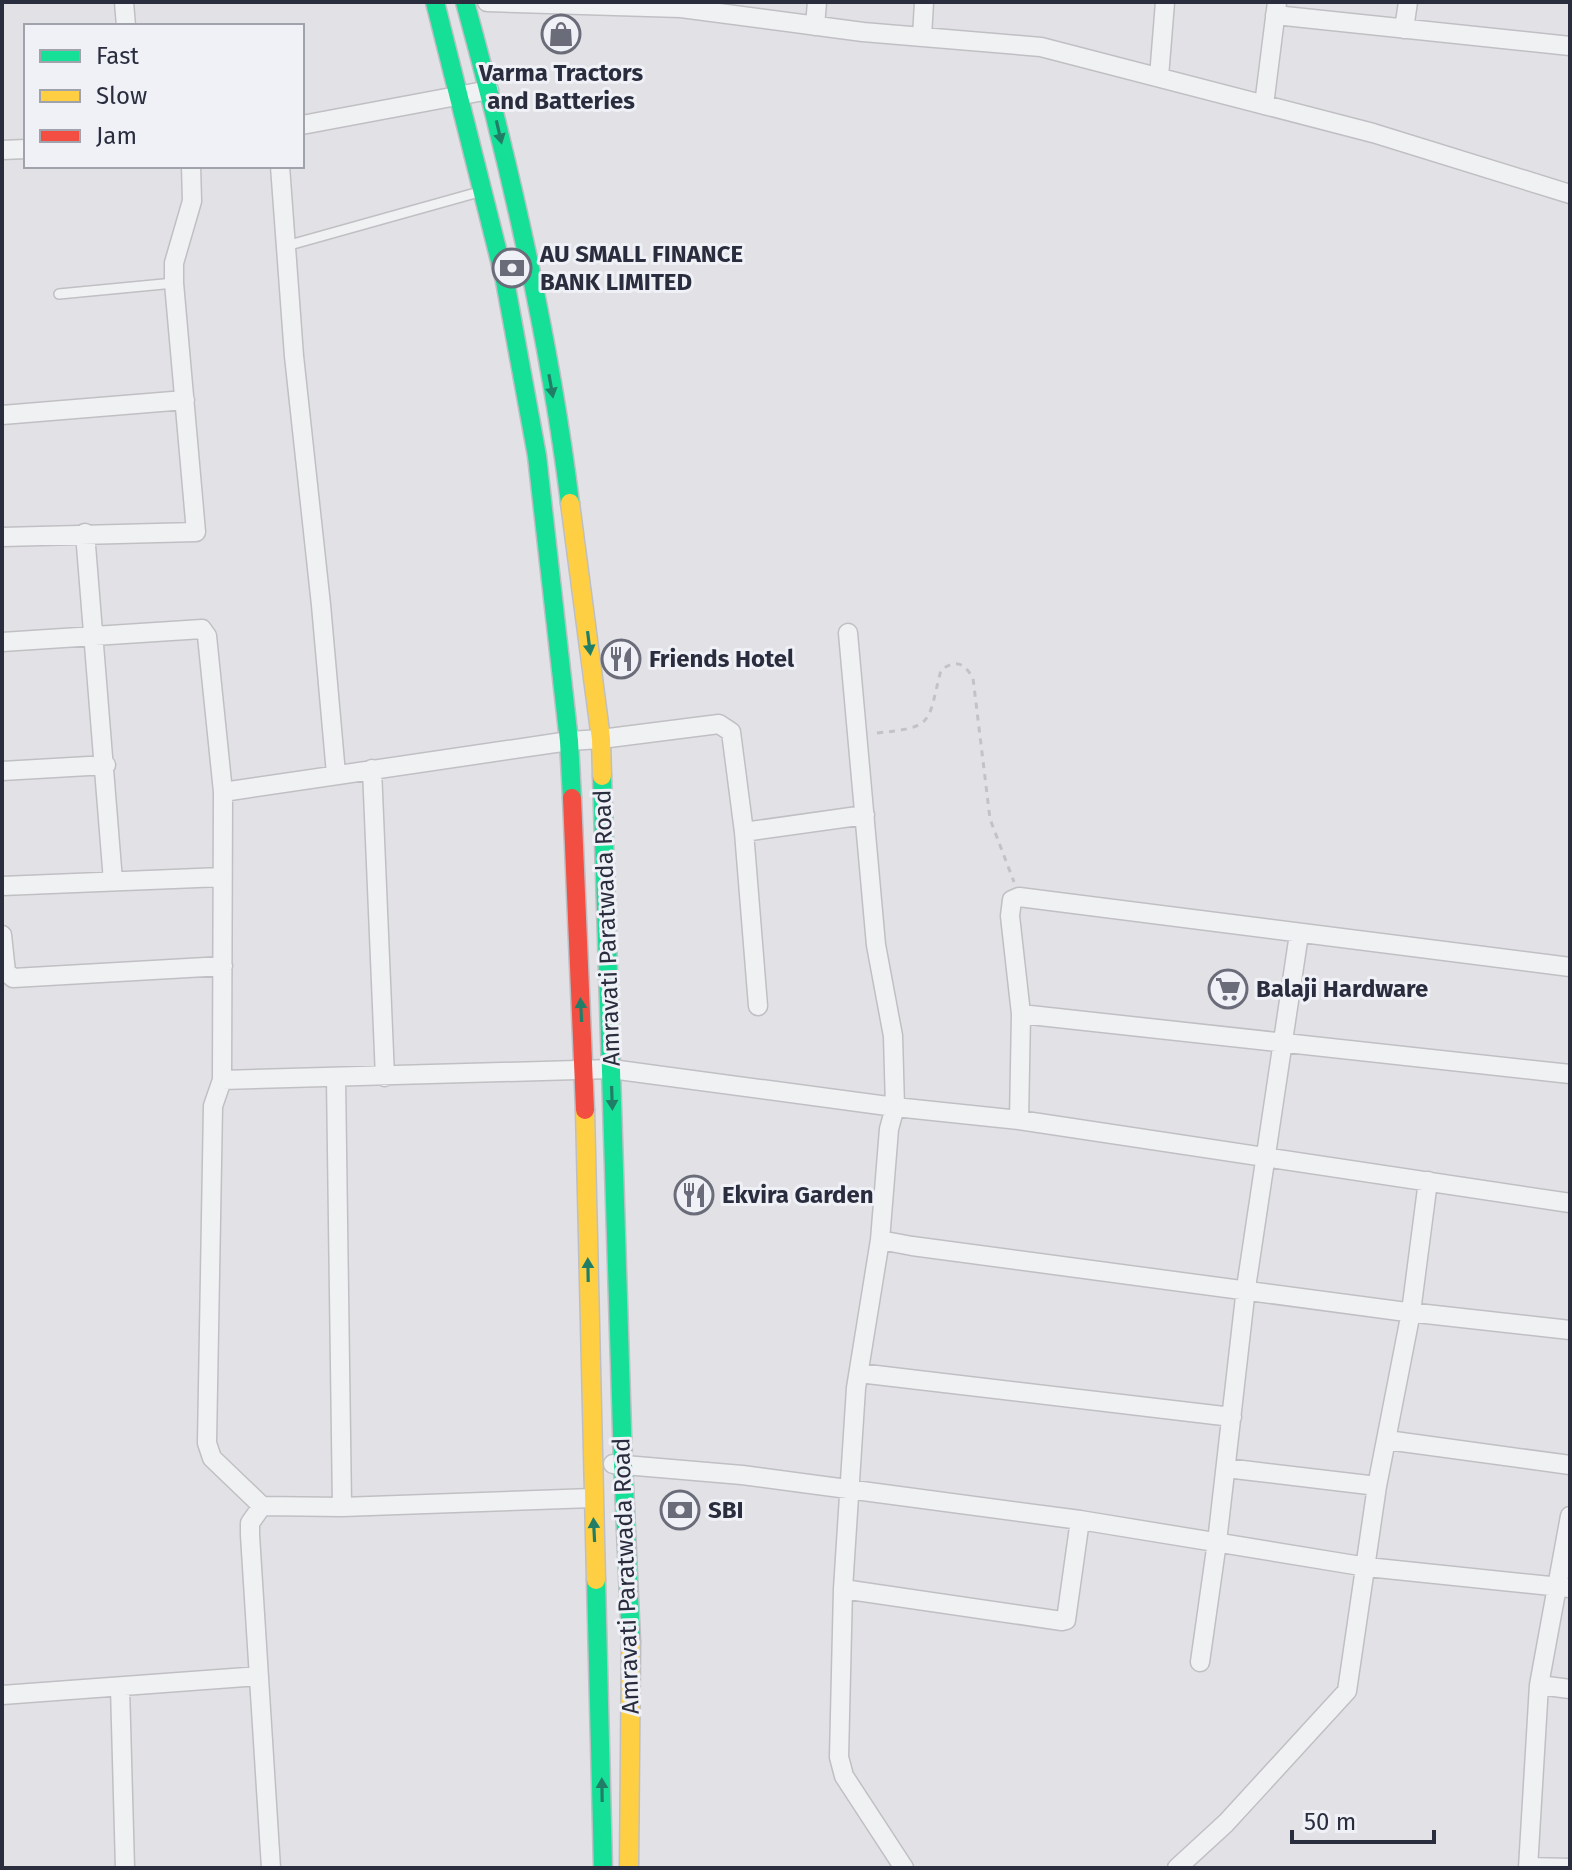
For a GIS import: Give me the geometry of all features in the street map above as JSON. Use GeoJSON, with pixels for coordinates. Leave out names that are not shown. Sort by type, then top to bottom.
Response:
{"type":"FeatureCollection","features":[{"type":"Feature","properties":{"kind":"main road","name":"Amravati Paratwada Road"},"geometry":{"type":"LineString","coordinates":[[435,2],[505,281],[537,456],[569,741],[584,1070],[603,1868]]}},
{"type":"Feature","properties":{"kind":"main road","name":"Amravati Paratwada Road"},"geometry":{"type":"LineString","coordinates":[[465,2],[531,269],[568,484],[601,739],[631,1638],[629,1868]]}},
{"type":"Feature","properties":{"kind":"street"},"geometry":{"type":"LineString","coordinates":[[124,2],[126,24]]}},
{"type":"Feature","properties":{"kind":"street"},"geometry":{"type":"LineString","coordinates":[[487,2],[680,5],[815,26],[1041,47],[1373,133],[1570,194]]}},
{"type":"Feature","properties":{"kind":"street"},"geometry":{"type":"LineString","coordinates":[[815,26],[817,2]]}},
{"type":"Feature","properties":{"kind":"street"},"geometry":{"type":"LineString","coordinates":[[922,37],[924,2]]}},
{"type":"Feature","properties":{"kind":"street"},"geometry":{"type":"LineString","coordinates":[[1159,77],[1165,2]]}},
{"type":"Feature","properties":{"kind":"street"},"geometry":{"type":"LineString","coordinates":[[1404,29],[1408,2]]}},
{"type":"Feature","properties":{"kind":"street"},"geometry":{"type":"LineString","coordinates":[[1264,105],[1276,8],[1404,29],[1570,46]]}},
{"type":"Feature","properties":{"kind":"street"},"geometry":{"type":"LineString","coordinates":[[304,125],[489,90]]}},
{"type":"Feature","properties":{"kind":"street"},"geometry":{"type":"LineString","coordinates":[[2,150],[24,149]]}},
{"type":"Feature","properties":{"kind":"street"},"geometry":{"type":"LineString","coordinates":[[2,537],[196,532],[174,283],[174,263],[192,201],[191,168]]}},
{"type":"Feature","properties":{"kind":"street"},"geometry":{"type":"LineString","coordinates":[[280,168],[294,356],[336,774]]}},
{"type":"Feature","properties":{"kind":"street"},"geometry":{"type":"LineString","coordinates":[[2,415],[185,400]]}},
{"type":"Feature","properties":{"kind":"street"},"geometry":{"type":"LineString","coordinates":[[85,533],[113,881]]}},
{"type":"Feature","properties":{"kind":"street"},"geometry":{"type":"LineString","coordinates":[[2,642],[202,629],[205,632],[223,792],[222,1080],[213,1106],[207,1443],[212,1458],[262,1506],[342,1507],[592,1498]]}},
{"type":"Feature","properties":{"kind":"street"},"geometry":{"type":"LineString","coordinates":[[848,633],[876,945],[893,1036],[895,1107],[889,1129],[880,1240],[859,1373],[843,1589],[840,1768],[904,1868]]}},
{"type":"Feature","properties":{"kind":"street"},"geometry":{"type":"LineString","coordinates":[[223,792],[569,741],[719,724],[726,726],[731,732],[744,832],[758,1006]]}},
{"type":"Feature","properties":{"kind":"street"},"geometry":{"type":"LineString","coordinates":[[2,771],[106,765]]}},
{"type":"Feature","properties":{"kind":"street"},"geometry":{"type":"LineString","coordinates":[[372,769],[385,1077]]}},
{"type":"Feature","properties":{"kind":"street"},"geometry":{"type":"LineString","coordinates":[[744,832],[865,815]]}},
{"type":"Feature","properties":{"kind":"street"},"geometry":{"type":"LineString","coordinates":[[2,886],[222,877]]}},
{"type":"Feature","properties":{"kind":"street"},"geometry":{"type":"LineString","coordinates":[[1019,1120],[1021,1014],[1010,916],[1012,900],[1019,897],[1570,967]]}},
{"type":"Feature","properties":{"kind":"street"},"geometry":{"type":"LineString","coordinates":[[1200,1662],[1246,1290],[1299,934]]}},
{"type":"Feature","properties":{"kind":"street"},"geometry":{"type":"LineString","coordinates":[[2,935],[6,972],[13,978],[223,966]]}},
{"type":"Feature","properties":{"kind":"street"},"geometry":{"type":"LineString","coordinates":[[1021,1014],[1570,1074]]}},
{"type":"Feature","properties":{"kind":"street"},"geometry":{"type":"LineString","coordinates":[[222,1080],[611,1069],[895,1107],[1019,1120],[1570,1203]]}},
{"type":"Feature","properties":{"kind":"street"},"geometry":{"type":"LineString","coordinates":[[336,1078],[342,1507]]}},
{"type":"Feature","properties":{"kind":"street"},"geometry":{"type":"LineString","coordinates":[[1177,1868],[1226,1823],[1347,1691],[1377,1486],[1411,1312],[1428,1181]]}},
{"type":"Feature","properties":{"kind":"street"},"geometry":{"type":"LineString","coordinates":[[880,1240],[1411,1312],[1570,1330]]}},
{"type":"Feature","properties":{"kind":"street"},"geometry":{"type":"LineString","coordinates":[[859,1373],[1232,1417]]}},
{"type":"Feature","properties":{"kind":"street"},"geometry":{"type":"LineString","coordinates":[[1387,1440],[1570,1465]]}},
{"type":"Feature","properties":{"kind":"street"},"geometry":{"type":"LineString","coordinates":[[592,1463],[742,1475],[1080,1520],[1367,1567],[1564,1587]]}},
{"type":"Feature","properties":{"kind":"street"},"geometry":{"type":"LineString","coordinates":[[1226,1468],[1377,1486]]}},
{"type":"Feature","properties":{"kind":"street"},"geometry":{"type":"LineString","coordinates":[[262,1506],[250,1523],[271,1868]]}},
{"type":"Feature","properties":{"kind":"street"},"geometry":{"type":"LineString","coordinates":[[1570,1516],[1564,1587],[1539,1685],[1528,1867],[1570,1868]]}},
{"type":"Feature","properties":{"kind":"street"},"geometry":{"type":"LineString","coordinates":[[843,1589],[1066,1620],[1080,1520]]}},
{"type":"Feature","properties":{"kind":"street"},"geometry":{"type":"LineString","coordinates":[[2,1695],[259,1676]]}},
{"type":"Feature","properties":{"kind":"street"},"geometry":{"type":"LineString","coordinates":[[1539,1685],[1570,1689]]}},
{"type":"Feature","properties":{"kind":"street"},"geometry":{"type":"LineString","coordinates":[[120,1687],[125,1868]]}},
{"type":"Feature","properties":{"kind":"lane"},"geometry":{"type":"LineString","coordinates":[[286,246],[483,191]]}},
{"type":"Feature","properties":{"kind":"lane"},"geometry":{"type":"LineString","coordinates":[[59,294],[174,283]]}},
{"type":"Feature","properties":{"kind":"path"},"geometry":{"type":"LineString","coordinates":[[857,735],[914,729],[924,723],[930,713],[941,670],[950,664],[966,666],[973,678],[990,819],[1019,897]]}},
{"type":"Feature","properties":{"kind":"traffic: fast"},"geometry":{"type":"LineString","coordinates":[[435,2],[505,281],[537,456],[569,741],[572,798]]}},
{"type":"Feature","properties":{"kind":"traffic: fast"},"geometry":{"type":"LineString","coordinates":[[465,2],[497,126],[539,313],[570,503]]}},
{"type":"Feature","properties":{"kind":"traffic: fast"},"geometry":{"type":"LineString","coordinates":[[602,776],[631,1641]]}},
{"type":"Feature","properties":{"kind":"traffic: fast"},"geometry":{"type":"LineString","coordinates":[[596,1580],[603,1868]]}},
{"type":"Feature","properties":{"kind":"traffic: slow"},"geometry":{"type":"LineString","coordinates":[[570,503],[601,739],[602,776]]}},
{"type":"Feature","properties":{"kind":"traffic: slow"},"geometry":{"type":"LineString","coordinates":[[585,1110],[596,1580]]}},
{"type":"Feature","properties":{"kind":"traffic: slow"},"geometry":{"type":"LineString","coordinates":[[629,1868],[631,1641]]}},
{"type":"Feature","properties":{"kind":"traffic: jam"},"geometry":{"type":"LineString","coordinates":[[572,798],[585,1110]]}},
{"type":"Feature","properties":{"kind":"place","name":"Varma Tractors and Batteries"},"geometry":{"type":"Point","coordinates":[561,34]}},
{"type":"Feature","properties":{"kind":"place","name":"AU SMALL FINANCE BANK LIMITED"},"geometry":{"type":"Point","coordinates":[512,268]}},
{"type":"Feature","properties":{"kind":"place","name":"Friends Hotel"},"geometry":{"type":"Point","coordinates":[621,659]}},
{"type":"Feature","properties":{"kind":"place","name":"Balaji Hardware"},"geometry":{"type":"Point","coordinates":[1228,989]}},
{"type":"Feature","properties":{"kind":"place","name":"Ekvira Garden"},"geometry":{"type":"Point","coordinates":[694,1195]}},
{"type":"Feature","properties":{"kind":"place","name":"SBI"},"geometry":{"type":"Point","coordinates":[680,1510]}}]}
